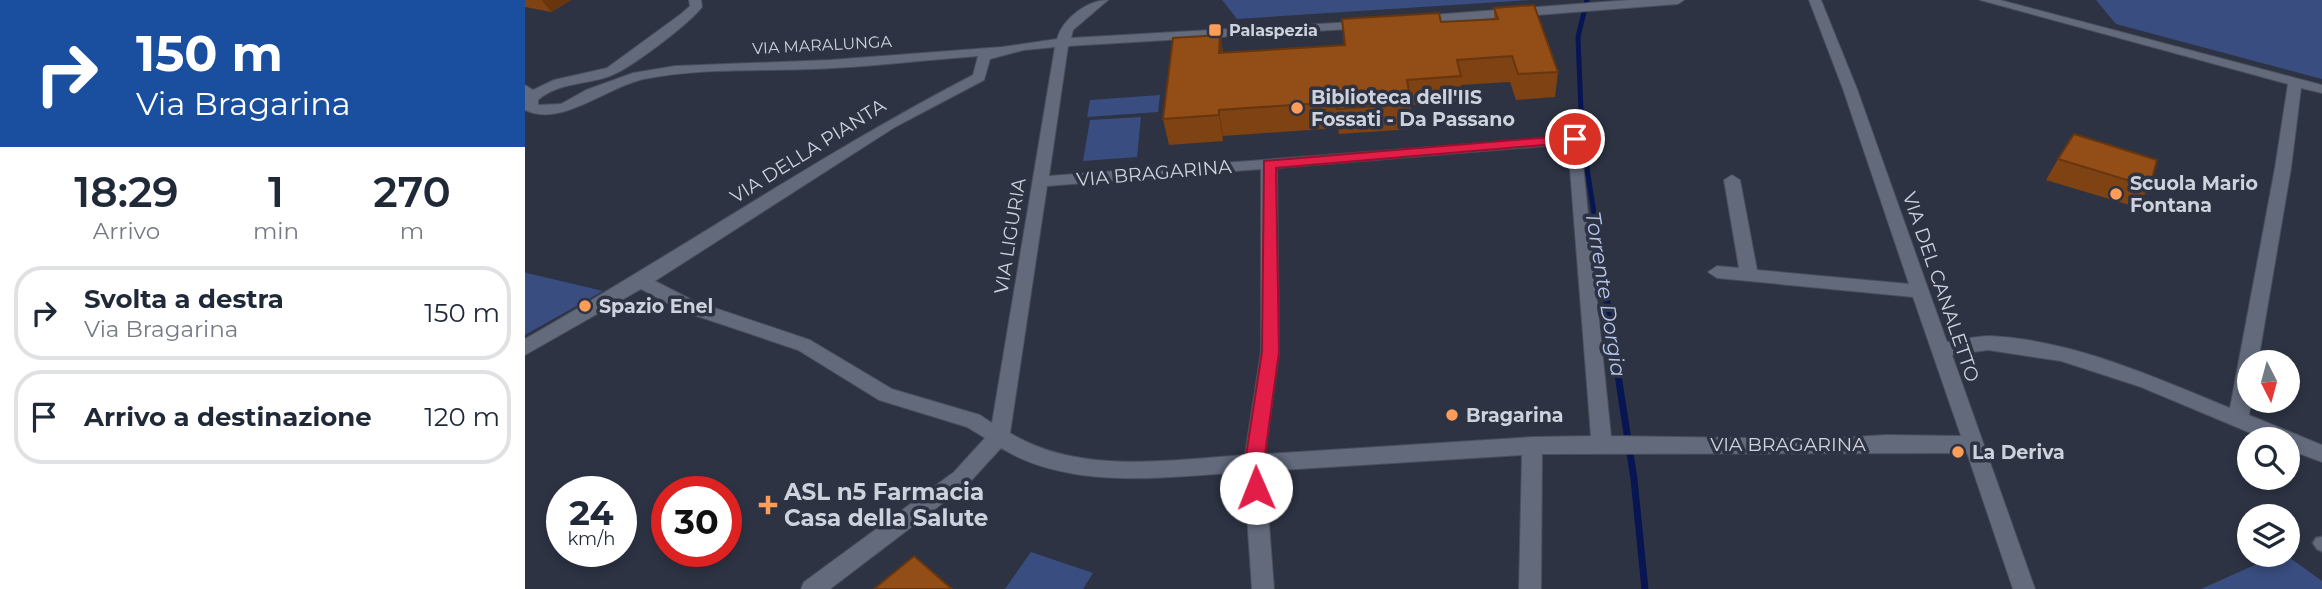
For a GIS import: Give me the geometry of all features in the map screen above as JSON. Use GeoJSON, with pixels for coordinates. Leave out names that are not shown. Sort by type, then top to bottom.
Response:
{"type":"FeatureCollection","features":[{"type":"Feature","properties":{"kind":"street"},"geometry":{"type":"LineString","coordinates":[[525,80],[561,82],[600,76],[624,63],[686,17],[696,7],[695,0]]}},
{"type":"Feature","properties":{"kind":"street"},"geometry":{"type":"LineString","coordinates":[[1063,41],[1067,28],[1102,0]]}},
{"type":"Feature","properties":{"kind":"street"},"geometry":{"type":"LineString","coordinates":[[1402,21],[1678,0]]}},
{"type":"Feature","properties":{"kind":"street"},"geometry":{"type":"LineString","coordinates":[[1986,0],[2322,89]]}},
{"type":"Feature","properties":{"kind":"street","name":"VIA DEL CANALETTO"},"geometry":{"type":"LineString","coordinates":[[1811,2],[1850,89],[2024,589]]}},
{"type":"Feature","properties":{"kind":"street","name":"VIA DELLA PIANTA"},"geometry":{"type":"LineString","coordinates":[[525,348],[641,281],[890,124],[979,77],[984,57],[1008,48],[1063,41],[1093,42],[1375,23]]}},
{"type":"Feature","properties":{"kind":"street","name":"VIA LIGURIA"},"geometry":{"type":"LineString","coordinates":[[999,437],[1007,401],[1063,41]]}},
{"type":"Feature","properties":{"kind":"street","name":"VIA MARALUNGA"},"geometry":{"type":"LineString","coordinates":[[528,94],[529,104],[536,110],[554,111],[576,104],[590,93],[638,76],[699,67],[830,64],[1008,48]]}},
{"type":"Feature","properties":{"kind":"street"},"geometry":{"type":"LineString","coordinates":[[624,63],[625,72],[638,76]]}},
{"type":"Feature","properties":{"kind":"street"},"geometry":{"type":"LineString","coordinates":[[528,94],[561,82]]}},
{"type":"Feature","properties":{"kind":"street"},"geometry":{"type":"LineString","coordinates":[[2238,420],[2283,168],[2295,82]]}},
{"type":"Feature","properties":{"kind":"street","name":"VIA BRAGARINA"},"geometry":{"type":"LineString","coordinates":[[1040,182],[1575,139],[1602,444]]}},
{"type":"Feature","properties":{"kind":"street"},"geometry":{"type":"LineString","coordinates":[[1263,589],[1254,462],[1270,352],[1269,164]]}},
{"type":"Feature","properties":{"kind":"street"},"geometry":{"type":"LineString","coordinates":[[1732,180],[1749,275]]}},
{"type":"Feature","properties":{"kind":"street"},"geometry":{"type":"LineString","coordinates":[[1717,272],[1920,291]]}},
{"type":"Feature","properties":{"kind":"street","name":"VIA BRAGARINA"},"geometry":{"type":"LineString","coordinates":[[641,281],[688,306],[804,345],[886,395],[973,421],[1041,458],[1123,471],[1532,445],[1974,445]]}},
{"type":"Feature","properties":{"kind":"street"},"geometry":{"type":"LineString","coordinates":[[1941,350],[1988,343],[2062,354],[2148,382],[2255,427]]}},
{"type":"Feature","properties":{"kind":"street"},"geometry":{"type":"LineString","coordinates":[[812,589],[961,478],[999,437]]}},
{"type":"Feature","properties":{"kind":"street"},"geometry":{"type":"LineString","coordinates":[[1530,589],[1532,445]]}},
{"type":"Feature","properties":{"kind":"street"},"geometry":{"type":"LineString","coordinates":[[2300,445],[2322,454]]}},
{"type":"Feature","properties":{"kind":"shaded area"},"geometry":{"type":"Polygon","coordinates":[[[1222,0],[1530,0],[1237,19],[1222,0]]]}},
{"type":"Feature","properties":{"kind":"shaded area"},"geometry":{"type":"Polygon","coordinates":[[[2096,0],[2322,0],[2322,79],[2116,24],[2096,0]]]}},
{"type":"Feature","properties":{"kind":"shaded area"},"geometry":{"type":"Polygon","coordinates":[[[1160,95],[1158,112],[1087,117],[1090,100],[1160,95]]]}},
{"type":"Feature","properties":{"kind":"shaded area"},"geometry":{"type":"Polygon","coordinates":[[[1141,117],[1137,157],[1083,161],[1090,120],[1141,117]]]}},
{"type":"Feature","properties":{"kind":"shaded area"},"geometry":{"type":"Polygon","coordinates":[[[525,272],[527,273],[603,291],[525,335],[525,272]]]}},
{"type":"Feature","properties":{"kind":"shaded area"},"geometry":{"type":"Polygon","coordinates":[[[1031,552],[1093,573],[1083,589],[1005,589],[1031,552]]]}},
{"type":"Feature","properties":{"kind":"shaded area"},"geometry":{"type":"Polygon","coordinates":[[[2300,565],[2322,581],[2322,589],[2201,589],[2250,567],[2300,565]]]}},
{"type":"Feature","properties":{"kind":"building"},"geometry":{"type":"Polygon","coordinates":[[[1534,5],[1558,72],[1518,74],[1512,56],[1457,60],[1461,76],[1407,80],[1411,104],[1337,109],[1336,102],[1219,110],[1219,115],[1163,119],[1173,38],[1220,35],[1219,53],[1345,45],[1342,19],[1439,13],[1441,22],[1498,19],[1494,8],[1534,5]]]}},
{"type":"Feature","properties":{"kind":"building"},"geometry":{"type":"Polygon","coordinates":[[[2074,134],[2157,160],[2150,187],[2058,159],[2074,134]]]}},
{"type":"Feature","properties":{"kind":"building"},"geometry":{"type":"Polygon","coordinates":[[[914,556],[952,589],[874,589],[914,556]]]}},
{"type":"Feature","properties":{"kind":"waterway","name":"Torrente Dorgia"},"geometry":{"type":"LineString","coordinates":[[1587,0],[1578,37],[1582,136],[1600,252]]}},
{"type":"Feature","properties":{"kind":"waterway","name":"Torrente Dorgia"},"geometry":{"type":"LineString","coordinates":[[1599,251],[1634,479],[1645,589]]}},
{"type":"Feature","properties":{"kind":"place","name":"Palaspezia"},"geometry":{"type":"Point","coordinates":[1215,30]}},
{"type":"Feature","properties":{"kind":"place","name":"Biblioteca dell'IIS Fossati - Da Passano"},"geometry":{"type":"Point","coordinates":[1297,108]}},
{"type":"Feature","properties":{"kind":"place","name":"Scuola Mario Fontana"},"geometry":{"type":"Point","coordinates":[2116,194]}},
{"type":"Feature","properties":{"kind":"place","name":"Spazio Enel"},"geometry":{"type":"Point","coordinates":[585,306]}},
{"type":"Feature","properties":{"kind":"place","name":"Bragarina"},"geometry":{"type":"Point","coordinates":[1452,415]}},
{"type":"Feature","properties":{"kind":"place","name":"La Deriva"},"geometry":{"type":"Point","coordinates":[1958,452]}},
{"type":"Feature","properties":{"kind":"place","name":"ASL n5 Farmacia Casa della Salute"},"geometry":{"type":"Point","coordinates":[768,505]}},
{"type":"Feature","properties":{"kind":"route"},"geometry":{"type":"LineString","coordinates":[[1256,488],[1254,462],[1270,352],[1269,164],[1575,139]]}}]}
